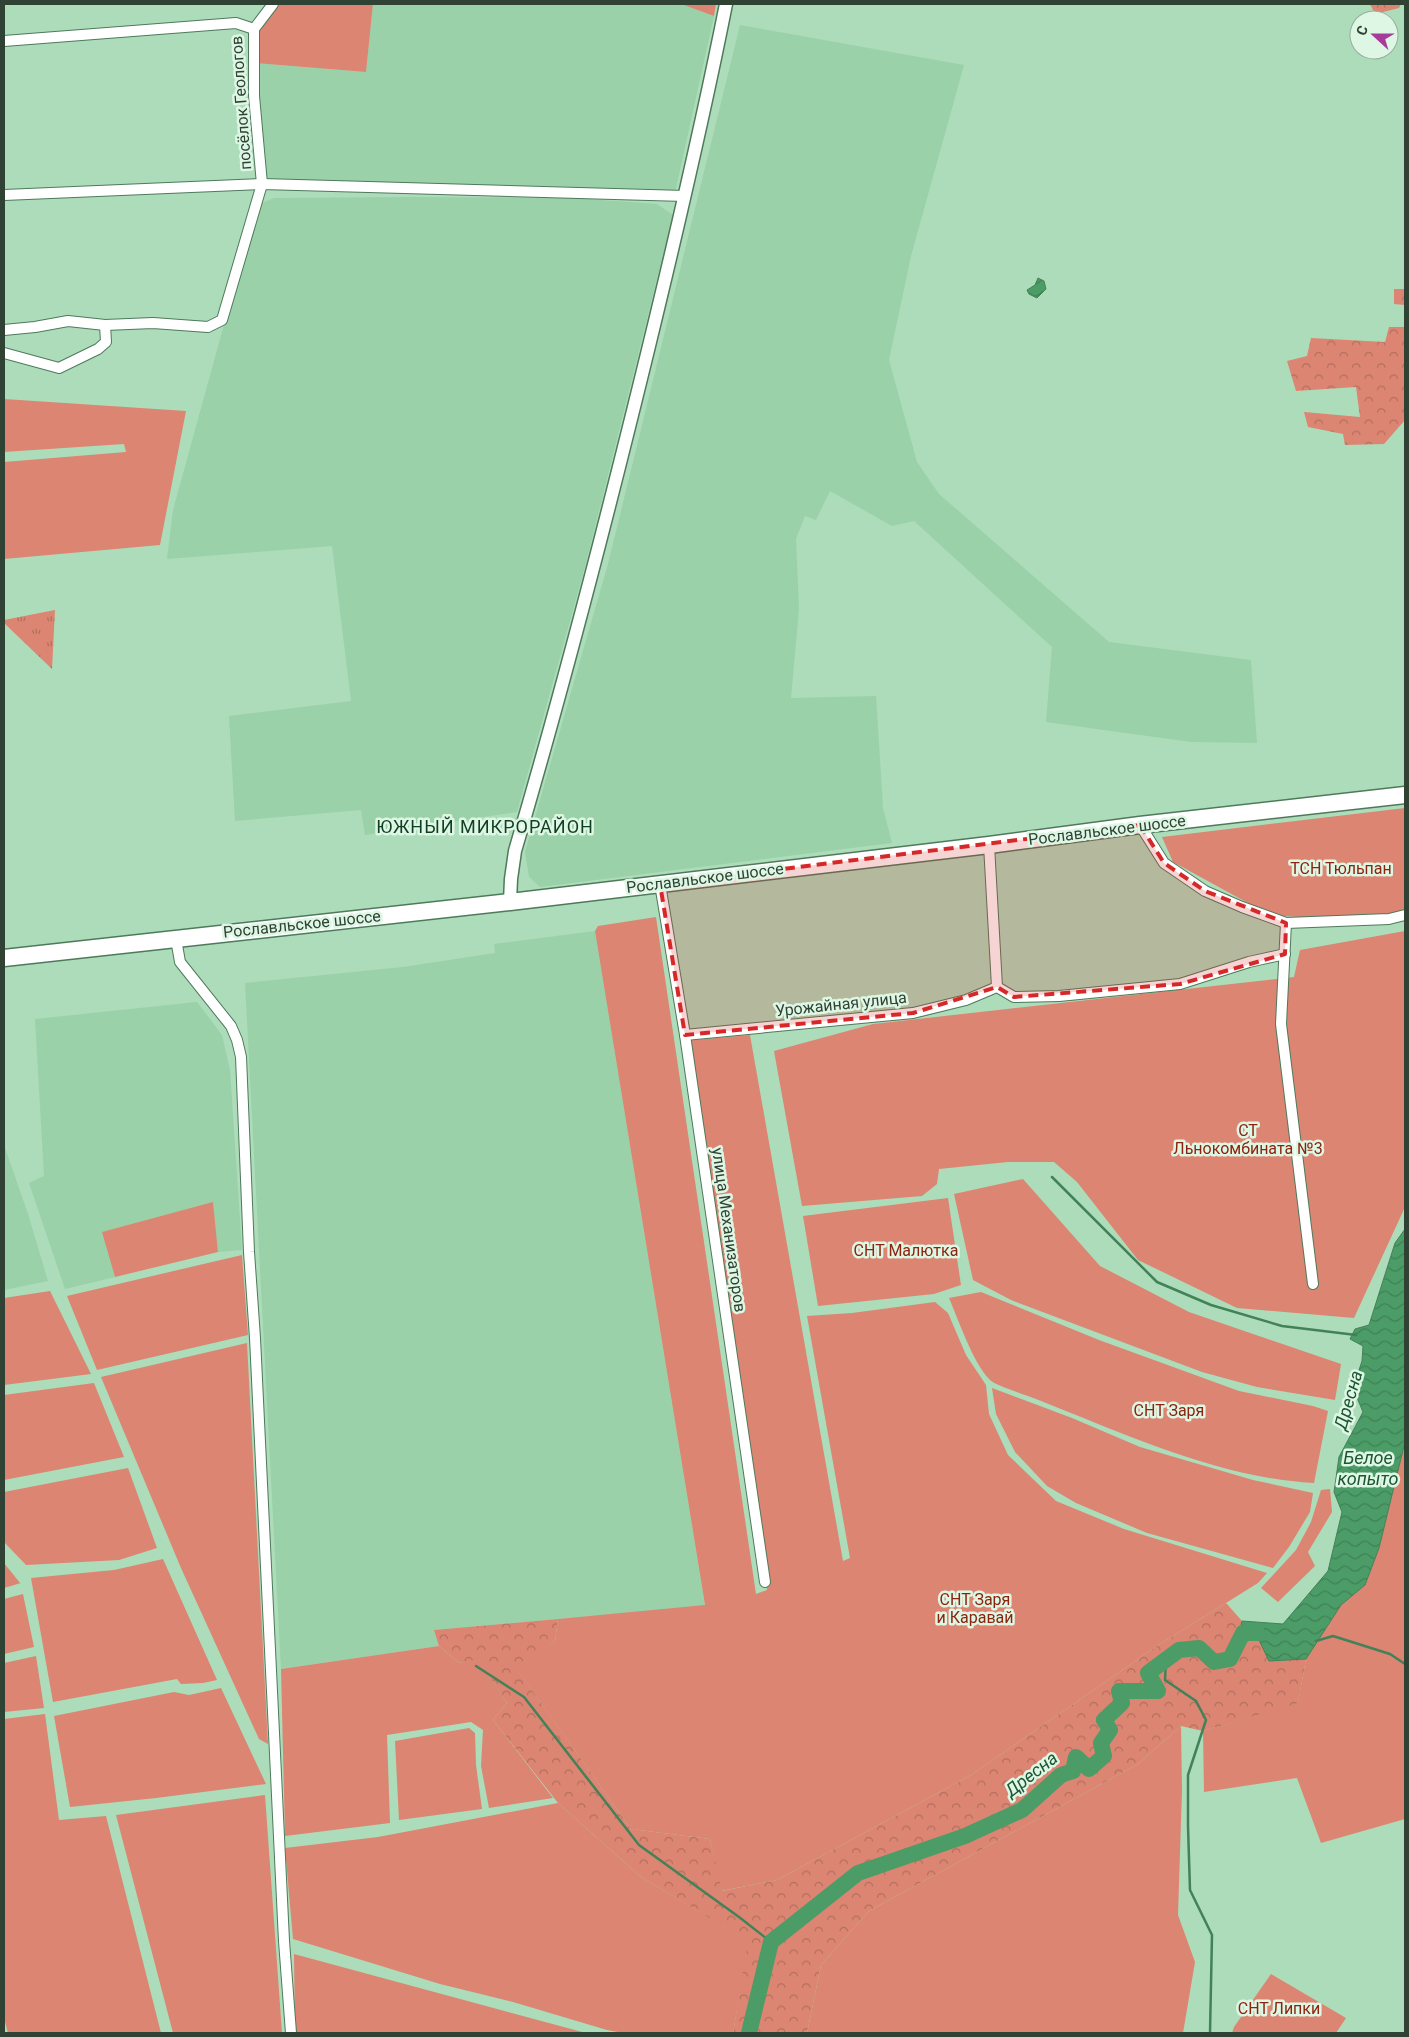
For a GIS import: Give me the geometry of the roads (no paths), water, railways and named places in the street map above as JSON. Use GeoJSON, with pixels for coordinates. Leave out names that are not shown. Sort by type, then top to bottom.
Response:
{"type":"FeatureCollection","features":[{"type":"Feature","properties":{"kind":"main road","name":"Рославльское шоссе"},"geometry":{"type":"LineString","coordinates":[[4,958],[510,902],[989,845],[1140,825],[1405,795]]}},
{"type":"Feature","properties":{"kind":"street"},"geometry":{"type":"LineString","coordinates":[[254,29],[273,4]]}},
{"type":"Feature","properties":{"kind":"street"},"geometry":{"type":"LineString","coordinates":[[510,902],[515,851],[590,582],[685,196],[726,4]]}},
{"type":"Feature","properties":{"kind":"street","name":"посёлок Геологов"},"geometry":{"type":"LineString","coordinates":[[4,41],[236,23],[254,29],[254,96],[262,184],[222,320],[208,327],[153,323],[105,325],[68,321],[4,330]]}},
{"type":"Feature","properties":{"kind":"street"},"geometry":{"type":"LineString","coordinates":[[262,184],[685,196]]}},
{"type":"Feature","properties":{"kind":"street","name":"посёлок Геологов"},"geometry":{"type":"LineString","coordinates":[[4,195],[262,184]]}},
{"type":"Feature","properties":{"kind":"street"},"geometry":{"type":"LineString","coordinates":[[4,353],[59,368],[98,349],[106,342],[105,325]]}},
{"type":"Feature","properties":{"kind":"street"},"geometry":{"type":"LineString","coordinates":[[1140,825],[1164,863],[1205,891],[1286,924],[1389,919],[1405,915]]}},
{"type":"Feature","properties":{"kind":"street"},"geometry":{"type":"LineString","coordinates":[[989,845],[997,987],[1014,997],[1059,996],[1180,984],[1249,962],[1285,954]]}},
{"type":"Feature","properties":{"kind":"street","name":"улица Механизаторов"},"geometry":{"type":"LineString","coordinates":[[660,884],[685,1035],[765,1582]]}},
{"type":"Feature","properties":{"kind":"street"},"geometry":{"type":"LineString","coordinates":[[1286,924],[1282,1024],[1313,1284]]}},
{"type":"Feature","properties":{"kind":"street"},"geometry":{"type":"LineString","coordinates":[[176,938],[180,962],[231,1026],[237,1040],[241,1058],[284,1941],[291,2033]]}},
{"type":"Feature","properties":{"kind":"street","name":"Урожайная улица"},"geometry":{"type":"LineString","coordinates":[[685,1035],[913,1013],[966,1000],[997,987]]}},
{"type":"Feature","properties":{"kind":"water"},"geometry":{"type":"Polygon","coordinates":[[[1038,278],[1044,281],[1046,289],[1037,298],[1029,294],[1027,290],[1035,285],[1038,278]]]}},
{"type":"Feature","properties":{"kind":"water","name":"Белое копыто"},"geometry":{"type":"Polygon","coordinates":[[[1405,1229],[1405,1442],[1379,1548],[1365,1585],[1341,1605],[1306,1659],[1269,1661],[1259,1640],[1238,1639],[1242,1621],[1283,1624],[1328,1571],[1342,1512],[1334,1492],[1339,1457],[1363,1412],[1353,1388],[1362,1361],[1363,1346],[1350,1339],[1355,1329],[1369,1325],[1395,1243],[1405,1229]]]}},
{"type":"Feature","properties":{"kind":"waterway"},"geometry":{"type":"LineString","coordinates":[[1052,1177],[1157,1282],[1211,1305],[1282,1326],[1356,1335]]}},
{"type":"Feature","properties":{"kind":"waterway","name":"Дресна"},"geometry":{"type":"LineString","coordinates":[[749,2033],[771,1942],[858,1873],[965,1836],[1022,1810],[1061,1775],[1073,1771],[1076,1757],[1089,1769],[1104,1756],[1101,1743],[1110,1730],[1104,1720],[1122,1703],[1119,1691],[1158,1691],[1148,1673],[1179,1650],[1199,1648],[1214,1662],[1230,1659],[1243,1633],[1257,1633]]}},
{"type":"Feature","properties":{"kind":"waterway"},"geometry":{"type":"LineString","coordinates":[[1316,1641],[1333,1636],[1390,1654],[1405,1664]]}},
{"type":"Feature","properties":{"kind":"waterway"},"geometry":{"type":"LineString","coordinates":[[1166,1659],[1165,1680],[1196,1701],[1206,1720],[1188,1775],[1188,1826],[1190,1890],[1212,1935],[1210,2033]]}},
{"type":"Feature","properties":{"kind":"waterway"},"geometry":{"type":"LineString","coordinates":[[476,1666],[524,1697],[639,1845],[771,1942]]}},
{"type":"Feature","properties":{"kind":"district","name":"ЮЖНЫЙ МИКРОРАЙОН"},"geometry":{"type":"Point","coordinates":[485,826]}},
{"type":"Feature","properties":{"kind":"park label","name":"ТСН Тюльпан"},"geometry":{"type":"Point","coordinates":[1341,868]}},
{"type":"Feature","properties":{"kind":"park label","name":"СТ Льнокомбината №3"},"geometry":{"type":"Point","coordinates":[1248,1139]}},
{"type":"Feature","properties":{"kind":"park label","name":"СНТ Малютка"},"geometry":{"type":"Point","coordinates":[906,1250]}},
{"type":"Feature","properties":{"kind":"park label","name":"СНТ Заря"},"geometry":{"type":"Point","coordinates":[1169,1410]}},
{"type":"Feature","properties":{"kind":"park label","name":"СНТ Заря и Каравай"},"geometry":{"type":"Point","coordinates":[975,1608]}},
{"type":"Feature","properties":{"kind":"park label","name":"СНТ Липки"},"geometry":{"type":"Point","coordinates":[1279,2008]}}]}
